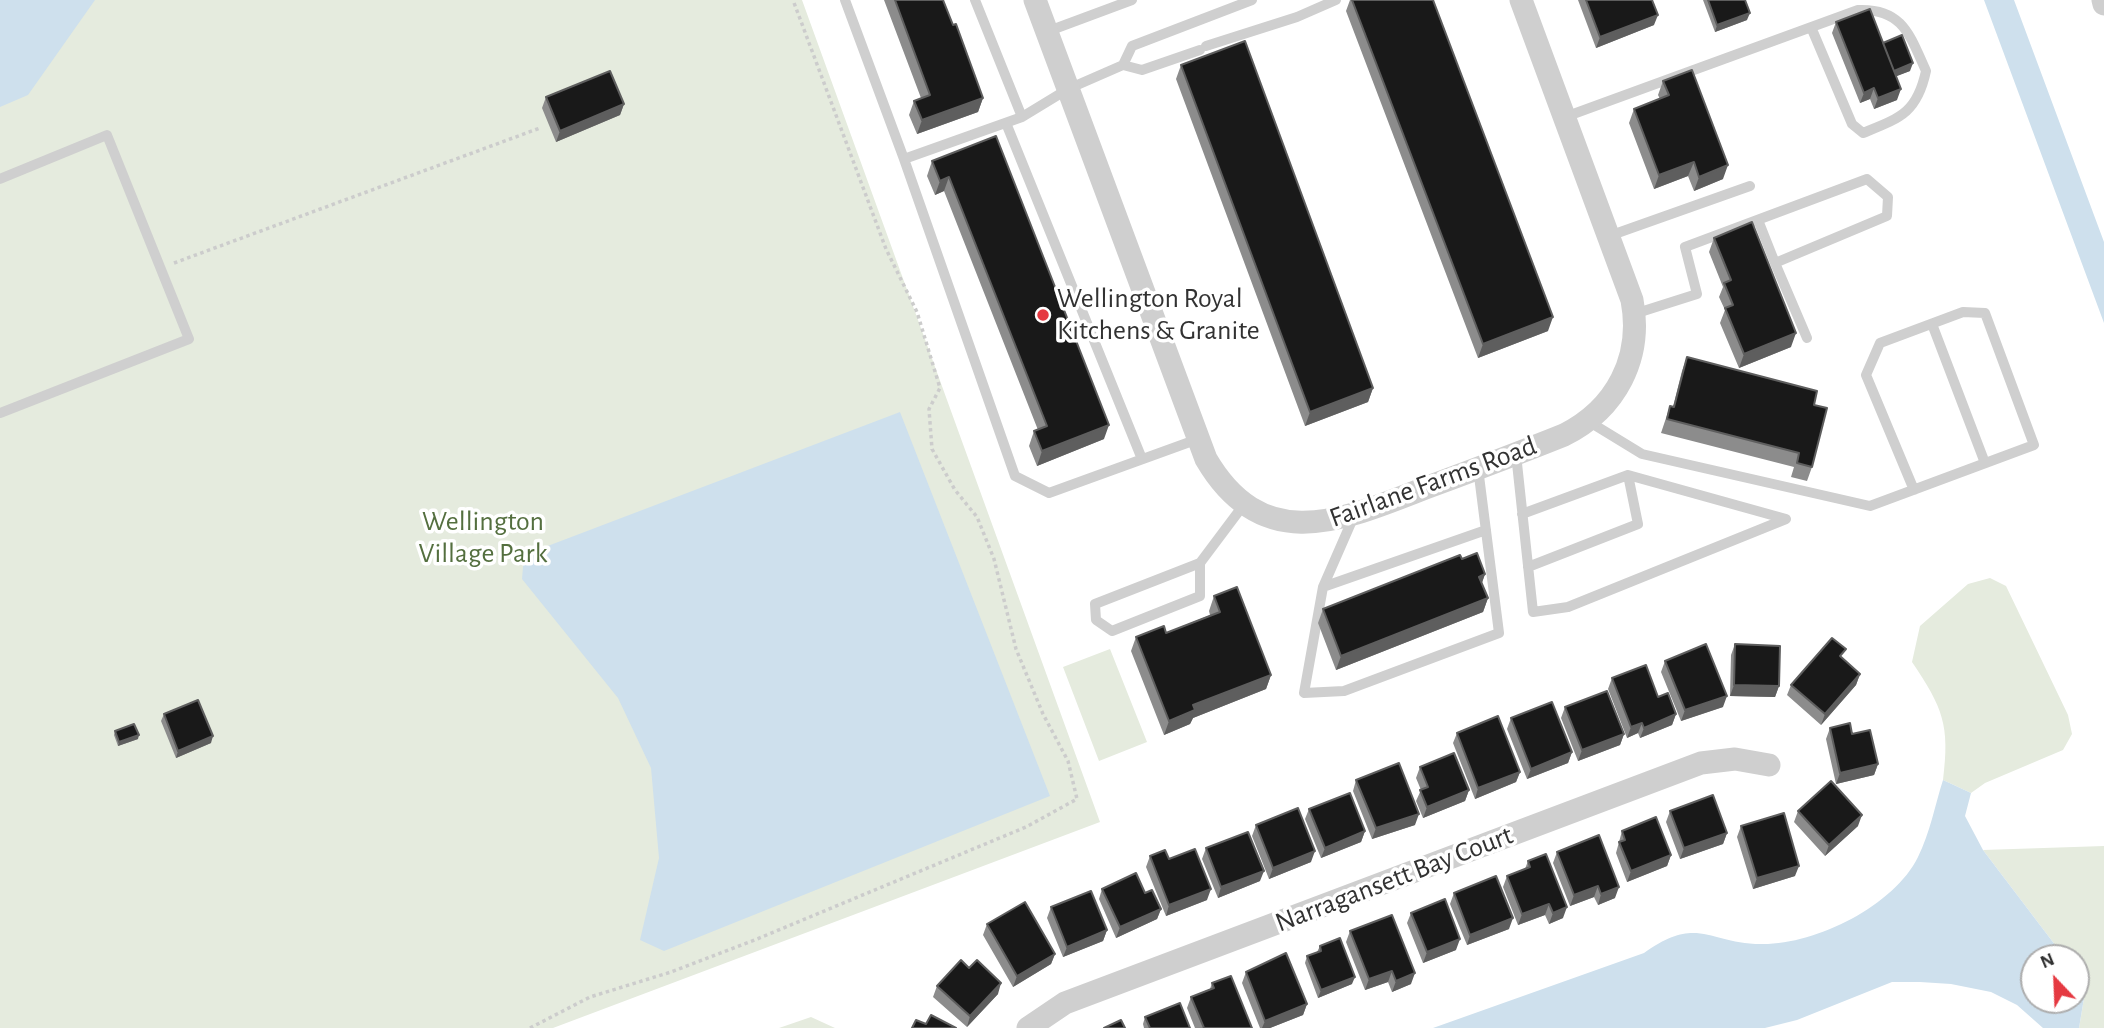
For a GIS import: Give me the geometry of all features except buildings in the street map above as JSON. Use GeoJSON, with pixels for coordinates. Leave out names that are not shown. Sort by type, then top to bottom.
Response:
{"type":"FeatureCollection","features":[{"type":"Feature","properties":{"kind":"street","name":"Fairlane Farms Road"},"geometry":{"type":"LineString","coordinates":[[1034,0],[1198,439],[1215,474],[1245,503],[1270,516],[1298,523],[1326,523],[1354,516],[1564,435],[1588,421],[1609,401],[1624,377],[1634,342],[1634,314],[1609,236],[1521,0]]}},
{"type":"Feature","properties":{"kind":"street","name":"Narragansett Bay Court"},"geometry":{"type":"LineString","coordinates":[[1028,1028],[1065,1003],[1701,763],[1735,759],[1769,765]]}},
{"type":"Feature","properties":{"kind":"lane"},"geometry":{"type":"LineString","coordinates":[[845,0],[1015,476],[1049,493],[1198,439]]}},
{"type":"Feature","properties":{"kind":"lane"},"geometry":{"type":"LineString","coordinates":[[975,0],[1022,117]]}},
{"type":"Feature","properties":{"kind":"lane"},"geometry":{"type":"LineString","coordinates":[[1123,65],[1132,46],[1252,0]]}},
{"type":"Feature","properties":{"kind":"lane"},"geometry":{"type":"LineString","coordinates":[[904,159],[1022,117],[1068,89],[1123,65],[1142,70],[1297,17],[1336,0]]}},
{"type":"Feature","properties":{"kind":"lane"},"geometry":{"type":"LineString","coordinates":[[1046,32],[1127,1]]}},
{"type":"Feature","properties":{"kind":"lane"},"geometry":{"type":"LineString","coordinates":[[1565,117],[1811,27],[1858,10],[1875,9],[1894,17],[1907,27],[1926,71],[1914,105],[1896,119],[1863,133],[1853,124],[1811,27]]}},
{"type":"Feature","properties":{"kind":"lane"},"geometry":{"type":"LineString","coordinates":[[1006,123],[1142,459]]}},
{"type":"Feature","properties":{"kind":"lane"},"geometry":{"type":"LineString","coordinates":[[0,179],[107,135],[189,339],[0,413]]}},
{"type":"Feature","properties":{"kind":"lane"},"geometry":{"type":"LineString","coordinates":[[1634,314],[1697,294],[1685,247],[1867,179],[1888,197],[1887,216],[1775,263]]}},
{"type":"Feature","properties":{"kind":"lane"},"geometry":{"type":"LineString","coordinates":[[1609,236],[1750,186]]}},
{"type":"Feature","properties":{"kind":"lane"},"geometry":{"type":"LineString","coordinates":[[1758,220],[1807,338]]}},
{"type":"Feature","properties":{"kind":"lane"},"geometry":{"type":"LineString","coordinates":[[1588,421],[1642,454],[1870,506],[1914,490],[2034,444],[1985,313],[1964,312],[1880,343],[1866,375],[1914,490]]}},
{"type":"Feature","properties":{"kind":"lane"},"geometry":{"type":"LineString","coordinates":[[1932,324],[1985,463]]}},
{"type":"Feature","properties":{"kind":"lane"},"geometry":{"type":"LineString","coordinates":[[1516,454],[1522,514],[1533,612],[1568,607],[1786,519],[1628,475],[1522,514]]}},
{"type":"Feature","properties":{"kind":"lane"},"geometry":{"type":"LineString","coordinates":[[1354,516],[1323,587],[1304,693],[1345,691],[1499,632],[1478,468]]}},
{"type":"Feature","properties":{"kind":"lane"},"geometry":{"type":"LineString","coordinates":[[1528,567],[1638,524],[1628,475]]}},
{"type":"Feature","properties":{"kind":"lane"},"geometry":{"type":"LineString","coordinates":[[1200,563],[1200,596],[1112,631],[1096,620],[1095,604],[1200,563],[1245,503]]}},
{"type":"Feature","properties":{"kind":"lane"},"geometry":{"type":"LineString","coordinates":[[1323,587],[1486,530]]}},
{"type":"Feature","properties":{"kind":"path"},"geometry":{"type":"LineString","coordinates":[[530,1028],[590,997],[671,972],[757,939],[1026,827],[1077,799],[1068,761],[1043,714],[1016,649],[985,538],[976,517],[955,490],[932,449],[929,409],[940,388],[917,312],[886,249],[793,0]]}},
{"type":"Feature","properties":{"kind":"path"},"geometry":{"type":"LineString","coordinates":[[160,268],[540,128]]}},
{"type":"Feature","properties":{"kind":"green space","name":"Wellington Village Park"},"geometry":{"type":"Polygon","coordinates":[[[0,0],[802,0],[1100,822],[553,1028],[0,1028],[0,0]]]}},
{"type":"Feature","properties":{"kind":"green space"},"geometry":{"type":"Polygon","coordinates":[[[1990,578],[2006,586],[2068,715],[2072,734],[2063,750],[1985,783],[1971,793],[1943,780],[1945,745],[1942,718],[1931,692],[1912,662],[1920,626],[1968,584],[1990,578]]]}},
{"type":"Feature","properties":{"kind":"green space"},"geometry":{"type":"Polygon","coordinates":[[[1110,649],[1147,742],[1099,761],[1063,667],[1110,649]]]}},
{"type":"Feature","properties":{"kind":"green space"},"geometry":{"type":"Polygon","coordinates":[[[2104,846],[2104,1028],[2079,1028],[2081,1014],[2090,1014],[2090,944],[2054,944],[1983,850],[2104,846]]]}},
{"type":"Feature","properties":{"kind":"green space"},"geometry":{"type":"Polygon","coordinates":[[[811,1017],[835,1028],[779,1028],[811,1017]]]}},
{"type":"Feature","properties":{"kind":"water"},"geometry":{"type":"Polygon","coordinates":[[[0,0],[95,0],[28,95],[0,107],[0,0]]]}},
{"type":"Feature","properties":{"kind":"water"},"geometry":{"type":"Polygon","coordinates":[[[1984,0],[2014,0],[2104,242],[2104,323],[1984,0]]]}},
{"type":"Feature","properties":{"kind":"water"},"geometry":{"type":"Polygon","coordinates":[[[900,412],[1050,796],[664,951],[640,940],[659,858],[651,768],[618,698],[522,579],[524,555],[900,412]]]}},
{"type":"Feature","properties":{"kind":"water"},"geometry":{"type":"Polygon","coordinates":[[[1943,780],[1971,793],[1965,816],[1983,850],[2054,944],[2020,944],[2020,1008],[1991,992],[1951,984],[1892,982],[1797,1020],[1765,1028],[1433,1028],[1644,953],[1662,941],[1678,935],[1703,934],[1761,944],[1782,943],[1828,930],[1872,906],[1891,891],[1907,875],[1926,838],[1943,780]]]}},
{"type":"Feature","properties":{"kind":"water"},"geometry":{"type":"Polygon","coordinates":[[[2027,1014],[2081,1014],[2079,1028],[2043,1028],[2027,1014]]]}},
{"type":"Feature","properties":{"kind":"place","name":"Wellington Royal Kitchens & Granite"},"geometry":{"type":"Point","coordinates":[1043,315]}}]}
